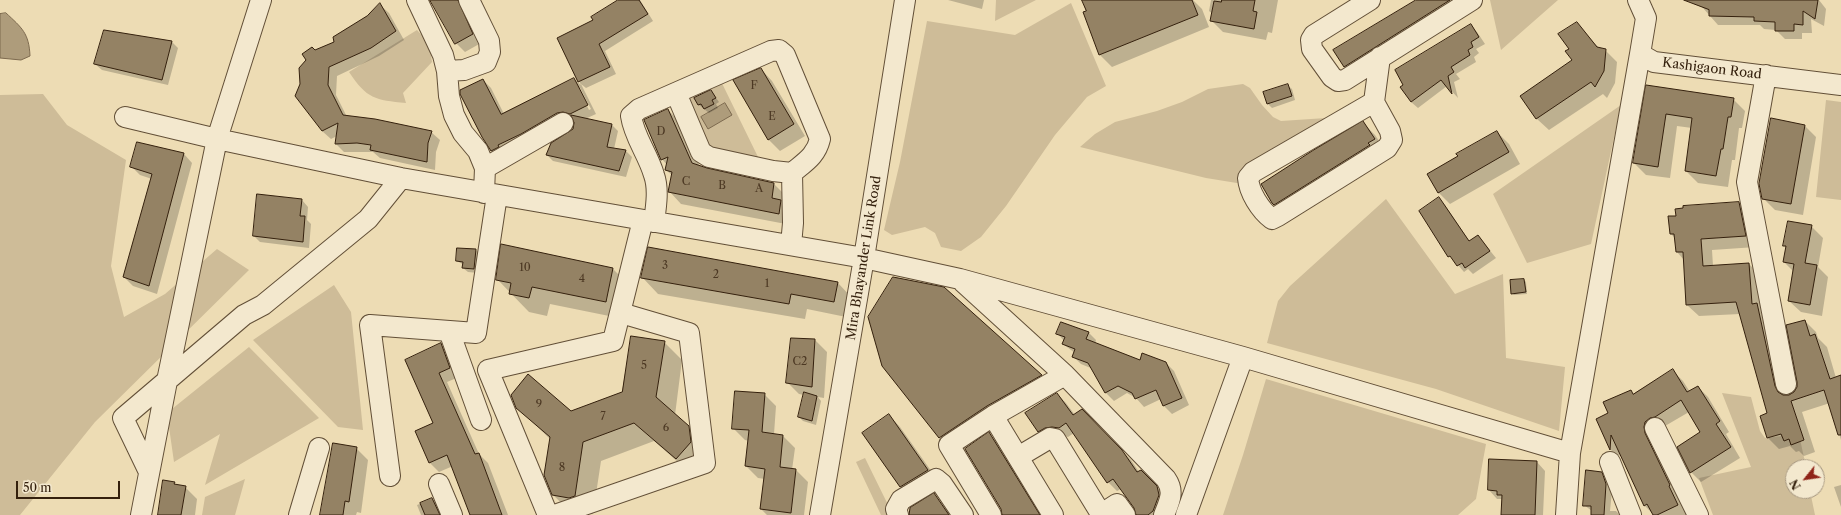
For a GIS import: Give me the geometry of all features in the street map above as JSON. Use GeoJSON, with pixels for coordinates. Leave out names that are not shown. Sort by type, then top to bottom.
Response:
{"type":"FeatureCollection","features":[{"type":"Feature","properties":{"kind":"street"},"geometry":{"type":"LineString","coordinates":[[141,515],[217,139],[261,0]]}},
{"type":"Feature","properties":{"kind":"street"},"geometry":{"type":"LineString","coordinates":[[390,476],[370,325],[476,333],[491,194],[478,151],[462,133],[454,115],[449,96],[447,71],[443,55],[417,0]]}},
{"type":"Feature","properties":{"kind":"street"},"geometry":{"type":"LineString","coordinates":[[447,71],[464,70],[486,62],[490,52],[489,41],[469,0]]}},
{"type":"Feature","properties":{"kind":"street","name":"Mira Bhayander Link Road"},"geometry":{"type":"LineString","coordinates":[[820,515],[864,258],[905,0]]}},
{"type":"Feature","properties":{"kind":"street"},"geometry":{"type":"LineString","coordinates":[[1370,0],[1314,34],[1311,40],[1312,49],[1332,77],[1338,81],[1345,80],[1472,0]]}},
{"type":"Feature","properties":{"kind":"street"},"geometry":{"type":"LineString","coordinates":[[1566,515],[1570,453],[1646,18],[1638,0]]}},
{"type":"Feature","properties":{"kind":"street"},"geometry":{"type":"LineString","coordinates":[[548,515],[488,370],[613,341],[657,190],[655,175],[633,127],[631,116],[639,109],[771,51],[779,50],[785,55],[820,139],[818,149],[792,173],[773,171],[709,157],[701,152],[676,93]]}},
{"type":"Feature","properties":{"kind":"street","name":"Kashigaon Road"},"geometry":{"type":"LineString","coordinates":[[1640,54],[1654,62],[1841,85]]}},
{"type":"Feature","properties":{"kind":"street"},"geometry":{"type":"LineString","coordinates":[[1374,102],[1254,172],[1248,178],[1248,187],[1265,214],[1272,219],[1278,216],[1387,148],[1392,140],[1390,131],[1374,102],[1380,57]]}},
{"type":"Feature","properties":{"kind":"street"},"geometry":{"type":"LineString","coordinates":[[1766,75],[1747,182],[1786,384]]}},
{"type":"Feature","properties":{"kind":"street"},"geometry":{"type":"LineString","coordinates":[[125,117],[217,139],[401,178],[864,258],[960,279],[1242,357],[1570,453]]}},
{"type":"Feature","properties":{"kind":"street"},"geometry":{"type":"LineString","coordinates":[[484,168],[563,123]]}},
{"type":"Feature","properties":{"kind":"street"},"geometry":{"type":"LineString","coordinates":[[791,245],[793,223],[792,173]]}},
{"type":"Feature","properties":{"kind":"street"},"geometry":{"type":"LineString","coordinates":[[149,472],[123,418],[244,315],[263,305],[368,219],[401,178]]}},
{"type":"Feature","properties":{"kind":"street"},"geometry":{"type":"LineString","coordinates":[[960,279],[1065,375],[1166,479],[1172,494],[1164,515]]}},
{"type":"Feature","properties":{"kind":"street"},"geometry":{"type":"LineString","coordinates":[[555,515],[705,463],[689,333],[621,313]]}},
{"type":"Feature","properties":{"kind":"street"},"geometry":{"type":"LineString","coordinates":[[449,331],[481,420]]}},
{"type":"Feature","properties":{"kind":"street"},"geometry":{"type":"LineString","coordinates":[[1186,515],[1242,357]]}},
{"type":"Feature","properties":{"kind":"street"},"geometry":{"type":"LineString","coordinates":[[991,515],[949,445],[993,416],[1065,375]]}},
{"type":"Feature","properties":{"kind":"street"},"geometry":{"type":"LineString","coordinates":[[993,416],[1053,515]]}},
{"type":"Feature","properties":{"kind":"street"},"geometry":{"type":"LineString","coordinates":[[1655,428],[1698,515]]}},
{"type":"Feature","properties":{"kind":"street"},"geometry":{"type":"LineString","coordinates":[[1018,457],[1050,438],[1055,439],[1101,515],[1117,504],[1125,515]]}},
{"type":"Feature","properties":{"kind":"street"},"geometry":{"type":"LineString","coordinates":[[299,515],[319,448]]}},
{"type":"Feature","properties":{"kind":"street"},"geometry":{"type":"LineString","coordinates":[[1610,462],[1631,515]]}},
{"type":"Feature","properties":{"kind":"street"},"geometry":{"type":"LineString","coordinates":[[898,515],[896,509],[901,500],[936,479],[942,484],[963,515]]}},
{"type":"Feature","properties":{"kind":"street"},"geometry":{"type":"LineString","coordinates":[[439,484],[452,515]]}},
{"type":"Feature","properties":{"kind":"shaded area"},"geometry":{"type":"Polygon","coordinates":[[[996,0],[1036,0],[995,21],[996,0]]]}},
{"type":"Feature","properties":{"kind":"shaded area"},"geometry":{"type":"Polygon","coordinates":[[[1490,0],[1558,0],[1501,50],[1490,0]]]}},
{"type":"Feature","properties":{"kind":"shaded area"},"geometry":{"type":"Polygon","coordinates":[[[1071,3],[1106,86],[1087,97],[1055,135],[1006,206],[981,237],[961,251],[941,247],[935,233],[925,227],[892,235],[884,230],[900,162],[927,21],[1015,35],[1071,3]]]}},
{"type":"Feature","properties":{"kind":"shaded area"},"geometry":{"type":"Polygon","coordinates":[[[6,13],[24,32],[28,42],[30,56],[21,60],[0,58],[0,14],[6,13]]]}},
{"type":"Feature","properties":{"kind":"shaded area"},"geometry":{"type":"Polygon","coordinates":[[[417,30],[429,43],[432,62],[403,93],[406,103],[379,99],[361,88],[349,72],[417,30]]]}},
{"type":"Feature","properties":{"kind":"shaded area"},"geometry":{"type":"Polygon","coordinates":[[[716,71],[759,159],[702,149],[671,90],[716,71]]]}},
{"type":"Feature","properties":{"kind":"shaded area"},"geometry":{"type":"Polygon","coordinates":[[[1243,84],[1250,88],[1273,117],[1281,121],[1326,118],[1243,184],[1206,178],[1080,147],[1095,134],[1115,122],[1157,111],[1182,102],[1208,89],[1243,84]]]}},
{"type":"Feature","properties":{"kind":"shaded area"},"geometry":{"type":"Polygon","coordinates":[[[43,94],[67,125],[126,160],[111,266],[124,317],[165,294],[217,249],[249,270],[95,422],[20,515],[0,515],[0,95],[43,94]]]}},
{"type":"Feature","properties":{"kind":"shaded area"},"geometry":{"type":"Polygon","coordinates":[[[1826,100],[1841,102],[1841,200],[1816,197],[1826,100]]]}},
{"type":"Feature","properties":{"kind":"shaded area"},"geometry":{"type":"Polygon","coordinates":[[[725,103],[732,115],[708,129],[701,117],[725,103]]]}},
{"type":"Feature","properties":{"kind":"shaded area"},"geometry":{"type":"Polygon","coordinates":[[[1621,105],[1591,244],[1527,263],[1493,194],[1621,105]]]}},
{"type":"Feature","properties":{"kind":"shaded area"},"geometry":{"type":"Polygon","coordinates":[[[1386,199],[1455,294],[1503,274],[1506,358],[1565,367],[1559,431],[1436,389],[1267,343],[1278,301],[1290,286],[1386,199]]]}},
{"type":"Feature","properties":{"kind":"shaded area"},"geometry":{"type":"Polygon","coordinates":[[[334,285],[351,312],[363,430],[338,427],[253,340],[334,285]]]}},
{"type":"Feature","properties":{"kind":"shaded area"},"geometry":{"type":"Polygon","coordinates":[[[249,347],[319,418],[205,485],[220,434],[174,462],[167,413],[249,347]]]}},
{"type":"Feature","properties":{"kind":"shaded area"},"geometry":{"type":"Polygon","coordinates":[[[1266,379],[1486,444],[1476,499],[1458,515],[1223,515],[1266,379]]]}},
{"type":"Feature","properties":{"kind":"shaded area"},"geometry":{"type":"Polygon","coordinates":[[[1722,393],[1751,397],[1760,431],[1765,438],[1799,434],[1804,459],[1785,459],[1785,499],[1812,499],[1815,515],[1713,515],[1699,478],[1751,467],[1722,393]]]}},
{"type":"Feature","properties":{"kind":"shaded area"},"geometry":{"type":"Polygon","coordinates":[[[865,458],[893,515],[881,515],[856,462],[865,458]]]}},
{"type":"Feature","properties":{"kind":"shaded area"},"geometry":{"type":"Polygon","coordinates":[[[245,479],[235,515],[202,515],[205,497],[245,479]]]}},
{"type":"Feature","properties":{"kind":"building"},"geometry":{"type":"Polygon","coordinates":[[[430,0],[458,0],[473,34],[455,44],[430,0]]]}},
{"type":"Feature","properties":{"kind":"building"},"geometry":{"type":"Polygon","coordinates":[[[618,0],[639,0],[648,14],[599,44],[610,67],[578,82],[557,38],[593,20],[591,17],[618,0]]]}},
{"type":"Feature","properties":{"kind":"building"},"geometry":{"type":"Polygon","coordinates":[[[1082,0],[1192,0],[1198,15],[1099,55],[1083,12],[1086,11],[1082,0]]]}},
{"type":"Feature","properties":{"kind":"building"},"geometry":{"type":"Polygon","coordinates":[[[1222,0],[1255,0],[1253,11],[1257,12],[1254,29],[1210,21],[1214,1],[1221,2],[1222,0]]]}},
{"type":"Feature","properties":{"kind":"building"},"geometry":{"type":"Polygon","coordinates":[[[1416,0],[1450,0],[1344,67],[1333,50],[1416,0]]]}},
{"type":"Feature","properties":{"kind":"building"},"geometry":{"type":"Polygon","coordinates":[[[1684,0],[1818,0],[1815,19],[1803,11],[1803,25],[1794,24],[1794,31],[1775,31],[1775,22],[1754,21],[1754,17],[1709,16],[1709,10],[1684,0]]]}},
{"type":"Feature","properties":{"kind":"building"},"geometry":{"type":"Polygon","coordinates":[[[380,3],[396,31],[371,48],[329,67],[328,85],[343,115],[375,119],[432,131],[428,143],[427,162],[370,150],[371,145],[357,143],[335,144],[338,123],[322,131],[295,96],[300,84],[299,68],[306,60],[302,54],[312,47],[315,50],[334,42],[333,37],[367,16],[380,3]]]}},
{"type":"Feature","properties":{"kind":"building"},"geometry":{"type":"Polygon","coordinates":[[[1577,22],[1597,47],[1606,49],[1604,71],[1595,87],[1591,82],[1536,119],[1520,96],[1572,60],[1565,51],[1569,49],[1558,34],[1577,22]]]}},
{"type":"Feature","properties":{"kind":"building"},"geometry":{"type":"Polygon","coordinates":[[[1471,24],[1479,37],[1471,42],[1473,47],[1468,50],[1470,55],[1451,67],[1454,72],[1448,76],[1452,94],[1441,80],[1411,102],[1400,87],[1403,85],[1395,70],[1471,24]]]}},
{"type":"Feature","properties":{"kind":"building"},"geometry":{"type":"Polygon","coordinates":[[[104,30],[172,41],[162,80],[94,64],[104,30]]]}},
{"type":"Feature","properties":{"kind":"building"},"geometry":{"type":"Polygon","coordinates":[[[761,68],[794,124],[768,140],[733,80],[761,68]]]}},
{"type":"Feature","properties":{"kind":"building"},"geometry":{"type":"Polygon","coordinates":[[[574,78],[588,105],[570,114],[563,112],[557,113],[521,134],[498,145],[499,147],[491,151],[482,137],[460,94],[460,90],[483,79],[501,114],[574,78]]]}},
{"type":"Feature","properties":{"kind":"building"},"geometry":{"type":"Polygon","coordinates":[[[1288,84],[1292,96],[1267,104],[1263,92],[1288,84]]]}},
{"type":"Feature","properties":{"kind":"building"},"geometry":{"type":"Polygon","coordinates":[[[1646,85],[1734,98],[1731,117],[1728,117],[1723,149],[1721,149],[1716,176],[1685,171],[1692,118],[1666,114],[1658,167],[1633,163],[1646,85]]]}},
{"type":"Feature","properties":{"kind":"building"},"geometry":{"type":"Polygon","coordinates":[[[711,90],[716,98],[712,100],[714,104],[704,109],[701,104],[698,105],[694,98],[711,90]]]}},
{"type":"Feature","properties":{"kind":"building"},"geometry":{"type":"Polygon","coordinates":[[[668,109],[692,163],[707,168],[774,183],[772,198],[781,200],[779,214],[668,192],[672,172],[665,170],[668,157],[661,160],[644,120],[668,109]]]}},
{"type":"Feature","properties":{"kind":"building"},"geometry":{"type":"Polygon","coordinates":[[[571,115],[612,124],[607,147],[626,150],[619,171],[546,155],[551,143],[573,129],[574,123],[571,115]]]}},
{"type":"Feature","properties":{"kind":"building"},"geometry":{"type":"Polygon","coordinates":[[[1771,118],[1805,125],[1791,204],[1762,199],[1759,184],[1771,118]]]}},
{"type":"Feature","properties":{"kind":"building"},"geometry":{"type":"Polygon","coordinates":[[[1363,121],[1375,139],[1368,143],[1370,145],[1274,205],[1272,203],[1261,184],[1312,151],[1363,121]]]}},
{"type":"Feature","properties":{"kind":"building"},"geometry":{"type":"Polygon","coordinates":[[[1497,131],[1509,152],[1438,193],[1427,174],[1458,156],[1456,154],[1497,131]]]}},
{"type":"Feature","properties":{"kind":"building"},"geometry":{"type":"Polygon","coordinates":[[[137,142],[184,153],[149,286],[123,277],[152,174],[130,167],[137,142]]]}},
{"type":"Feature","properties":{"kind":"building"},"geometry":{"type":"Polygon","coordinates":[[[257,194],[302,199],[300,216],[305,216],[303,242],[253,236],[257,194]]]}},
{"type":"Feature","properties":{"kind":"building"},"geometry":{"type":"Polygon","coordinates":[[[1439,197],[1469,241],[1478,235],[1490,251],[1465,268],[1462,263],[1457,266],[1450,256],[1448,257],[1419,211],[1439,197]]]}},
{"type":"Feature","properties":{"kind":"building"},"geometry":{"type":"Polygon","coordinates":[[[1739,202],[1746,236],[1701,239],[1703,266],[1749,263],[1752,304],[1757,303],[1775,386],[1778,392],[1783,395],[1789,395],[1794,392],[1797,387],[1786,325],[1805,320],[1810,336],[1815,334],[1830,379],[1841,375],[1841,435],[1838,435],[1824,390],[1791,401],[1804,440],[1791,445],[1789,439],[1784,441],[1781,434],[1767,438],[1760,416],[1767,413],[1736,302],[1686,305],[1683,252],[1676,252],[1674,234],[1670,234],[1668,216],[1676,216],[1675,209],[1683,208],[1683,206],[1739,202]]]}},
{"type":"Feature","properties":{"kind":"building"},"geometry":{"type":"Polygon","coordinates":[[[1788,221],[1812,225],[1805,263],[1817,265],[1810,305],[1788,301],[1794,264],[1783,262],[1786,246],[1783,246],[1788,221]]]}},
{"type":"Feature","properties":{"kind":"building"},"geometry":{"type":"Polygon","coordinates":[[[501,244],[613,268],[606,302],[532,287],[529,298],[509,294],[511,283],[496,280],[501,244]]]}},
{"type":"Feature","properties":{"kind":"building"},"geometry":{"type":"Polygon","coordinates":[[[648,247],[838,282],[834,302],[791,294],[789,304],[641,278],[648,247]]]}},
{"type":"Feature","properties":{"kind":"building"},"geometry":{"type":"Polygon","coordinates":[[[457,248],[476,249],[474,269],[462,268],[463,262],[456,261],[457,248]]]}},
{"type":"Feature","properties":{"kind":"building"},"geometry":{"type":"Polygon","coordinates":[[[893,277],[944,287],[1042,375],[987,406],[939,438],[882,366],[868,317],[893,277]]]}},
{"type":"Feature","properties":{"kind":"building"},"geometry":{"type":"Polygon","coordinates":[[[1524,279],[1526,292],[1511,294],[1510,280],[1524,279]]]}},
{"type":"Feature","properties":{"kind":"building"},"geometry":{"type":"Polygon","coordinates":[[[1061,322],[1089,332],[1086,339],[1140,360],[1142,353],[1166,362],[1182,398],[1163,406],[1156,390],[1135,399],[1132,393],[1118,386],[1105,393],[1088,363],[1072,357],[1075,349],[1062,344],[1065,337],[1056,334],[1061,322]]]}},
{"type":"Feature","properties":{"kind":"building"},"geometry":{"type":"Polygon","coordinates":[[[631,336],[665,341],[656,397],[689,426],[691,442],[676,459],[634,423],[583,442],[575,496],[569,498],[552,495],[544,475],[550,437],[516,408],[511,395],[528,374],[571,411],[622,392],[631,336]]]}},
{"type":"Feature","properties":{"kind":"building"},"geometry":{"type":"Polygon","coordinates":[[[791,338],[815,339],[812,387],[786,383],[791,338]]]}},
{"type":"Feature","properties":{"kind":"building"},"geometry":{"type":"Polygon","coordinates":[[[441,343],[450,368],[439,373],[475,454],[479,453],[502,515],[470,515],[447,455],[429,463],[415,431],[433,423],[405,360],[441,343]]]}},
{"type":"Feature","properties":{"kind":"building"},"geometry":{"type":"Polygon","coordinates":[[[1673,369],[1687,392],[1698,386],[1720,421],[1716,424],[1731,447],[1690,473],[1677,447],[1700,432],[1681,400],[1645,422],[1645,433],[1678,505],[1657,515],[1653,515],[1647,504],[1644,506],[1611,435],[1610,450],[1596,419],[1608,413],[1603,402],[1631,390],[1633,394],[1673,369]]]}},
{"type":"Feature","properties":{"kind":"building"},"geometry":{"type":"Polygon","coordinates":[[[735,391],[765,393],[762,432],[783,435],[780,467],[796,469],[791,513],[760,509],[765,469],[745,466],[749,430],[732,429],[735,391]]]}},
{"type":"Feature","properties":{"kind":"building"},"geometry":{"type":"Polygon","coordinates":[[[804,392],[817,396],[812,421],[798,417],[804,392]]]}},
{"type":"Feature","properties":{"kind":"building"},"geometry":{"type":"Polygon","coordinates":[[[1057,393],[1073,415],[1082,409],[1122,450],[1137,472],[1141,470],[1157,486],[1159,495],[1153,511],[1148,515],[1136,515],[1134,508],[1113,479],[1107,483],[1066,423],[1059,428],[1045,428],[1038,432],[1025,413],[1057,393]]]}},
{"type":"Feature","properties":{"kind":"building"},"geometry":{"type":"Polygon","coordinates":[[[889,414],[928,470],[900,487],[862,433],[889,414]]]}},
{"type":"Feature","properties":{"kind":"building"},"geometry":{"type":"Polygon","coordinates":[[[989,432],[1040,515],[1002,515],[1001,509],[965,449],[989,432]]]}},
{"type":"Feature","properties":{"kind":"building"},"geometry":{"type":"Polygon","coordinates":[[[333,443],[357,447],[349,502],[345,501],[343,515],[320,515],[333,443]]]}},
{"type":"Feature","properties":{"kind":"building"},"geometry":{"type":"Polygon","coordinates":[[[1489,459],[1537,461],[1535,515],[1501,515],[1502,495],[1497,495],[1497,491],[1488,490],[1489,459]]]}},
{"type":"Feature","properties":{"kind":"building"},"geometry":{"type":"Polygon","coordinates":[[[1586,470],[1602,472],[1606,484],[1604,515],[1591,515],[1591,506],[1583,506],[1586,470]]]}},
{"type":"Feature","properties":{"kind":"building"},"geometry":{"type":"Polygon","coordinates":[[[163,480],[186,486],[181,515],[158,515],[163,480]]]}},
{"type":"Feature","properties":{"kind":"building"},"geometry":{"type":"Polygon","coordinates":[[[934,493],[949,515],[909,515],[910,508],[934,493]]]}},
{"type":"Feature","properties":{"kind":"building"},"geometry":{"type":"Polygon","coordinates":[[[432,498],[440,515],[425,515],[420,503],[432,498]]]}}]}
